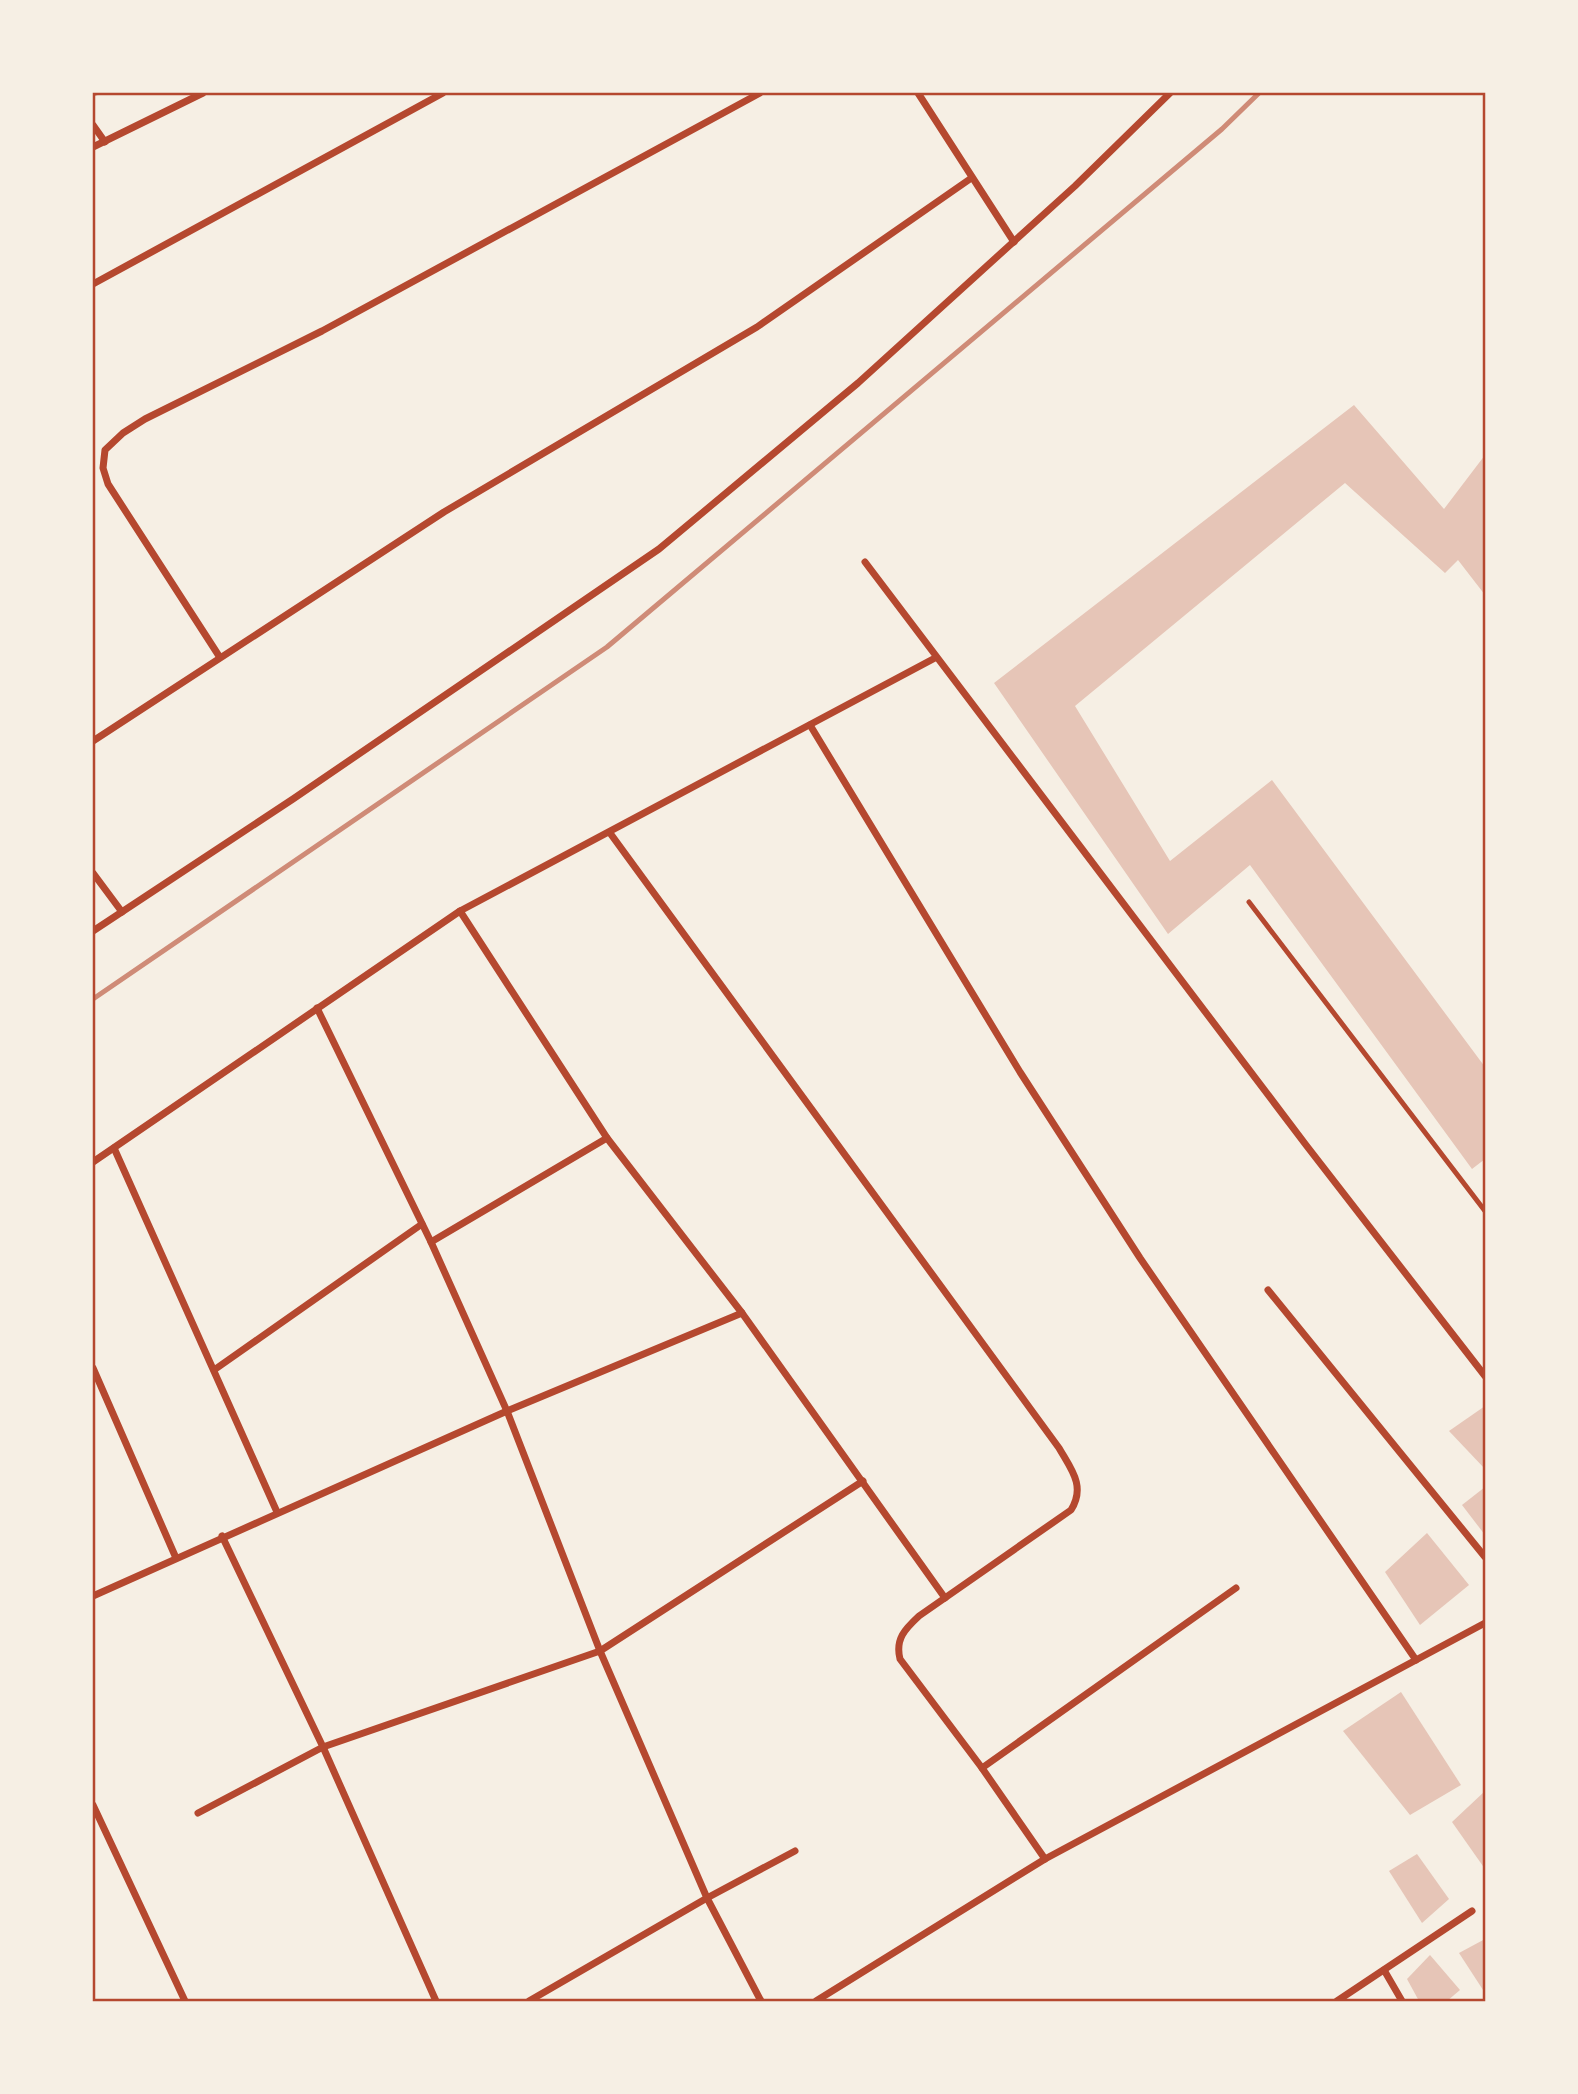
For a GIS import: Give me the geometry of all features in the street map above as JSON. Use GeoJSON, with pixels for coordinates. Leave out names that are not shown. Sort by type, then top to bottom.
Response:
{"type":"FeatureCollection","features":[{"type":"Feature","properties":{"kind":"street"},"geometry":{"type":"LineString","coordinates":[[93,147],[203,93]]}},
{"type":"Feature","properties":{"kind":"street"},"geometry":{"type":"LineString","coordinates":[[93,284],[443,93]]}},
{"type":"Feature","properties":{"kind":"street"},"geometry":{"type":"LineString","coordinates":[[219,656],[116,501],[103,468],[105,450],[123,433],[145,419],[322,331],[760,93]]}},
{"type":"Feature","properties":{"kind":"street"},"geometry":{"type":"LineString","coordinates":[[918,93],[970,179],[1014,242]]}},
{"type":"Feature","properties":{"kind":"street"},"geometry":{"type":"LineString","coordinates":[[93,931],[304,792],[659,549],[786,445],[1014,242],[1170,93]]}},
{"type":"Feature","properties":{"kind":"street"},"geometry":{"type":"LineString","coordinates":[[93,125],[105,142]]}},
{"type":"Feature","properties":{"kind":"street"},"geometry":{"type":"LineString","coordinates":[[93,741],[219,656],[444,512],[757,327],[970,179]]}},
{"type":"Feature","properties":{"kind":"street"},"geometry":{"type":"LineString","coordinates":[[865,562],[935,658],[1485,1376]]}},
{"type":"Feature","properties":{"kind":"street"},"geometry":{"type":"LineString","coordinates":[[93,1162],[460,911],[506,884],[610,833],[935,658]]}},
{"type":"Feature","properties":{"kind":"street"},"geometry":{"type":"LineString","coordinates":[[810,725],[1050,1118],[1140,1258],[1416,1660]]}},
{"type":"Feature","properties":{"kind":"street"},"geometry":{"type":"LineString","coordinates":[[610,833],[1059,1448],[1074,1474],[1079,1496],[1071,1510],[909,1625],[897,1647],[900,1659],[982,1768],[1045,1859]]}},
{"type":"Feature","properties":{"kind":"street"},"geometry":{"type":"LineString","coordinates":[[93,873],[122,912]]}},
{"type":"Feature","properties":{"kind":"street"},"geometry":{"type":"LineString","coordinates":[[460,911],[607,1138],[742,1313],[945,1598]]}},
{"type":"Feature","properties":{"kind":"street"},"geometry":{"type":"LineString","coordinates":[[317,1008],[431,1242],[507,1411],[600,1651],[707,1898],[761,2001]]}},
{"type":"Feature","properties":{"kind":"street"},"geometry":{"type":"LineString","coordinates":[[431,1242],[607,1138]]}},
{"type":"Feature","properties":{"kind":"street"},"geometry":{"type":"LineString","coordinates":[[114,1148],[277,1512]]}},
{"type":"Feature","properties":{"kind":"street"},"geometry":{"type":"LineString","coordinates":[[214,1370],[422,1224]]}},
{"type":"Feature","properties":{"kind":"street"},"geometry":{"type":"LineString","coordinates":[[1268,1290],[1485,1557]]}},
{"type":"Feature","properties":{"kind":"street"},"geometry":{"type":"LineString","coordinates":[[93,1596],[222,1536],[507,1411],[742,1313]]}},
{"type":"Feature","properties":{"kind":"street"},"geometry":{"type":"LineString","coordinates":[[93,1368],[176,1558]]}},
{"type":"Feature","properties":{"kind":"street"},"geometry":{"type":"LineString","coordinates":[[198,1813],[323,1747],[600,1651],[863,1481]]}},
{"type":"Feature","properties":{"kind":"street"},"geometry":{"type":"LineString","coordinates":[[222,1536],[323,1747],[436,2001]]}},
{"type":"Feature","properties":{"kind":"street"},"geometry":{"type":"LineString","coordinates":[[982,1768],[1236,1588]]}},
{"type":"Feature","properties":{"kind":"street"},"geometry":{"type":"LineString","coordinates":[[816,2001],[1045,1859],[1485,1623]]}},
{"type":"Feature","properties":{"kind":"street"},"geometry":{"type":"LineString","coordinates":[[93,1805],[185,2001]]}},
{"type":"Feature","properties":{"kind":"street"},"geometry":{"type":"LineString","coordinates":[[529,2001],[707,1898],[795,1851]]}},
{"type":"Feature","properties":{"kind":"street"},"geometry":{"type":"LineString","coordinates":[[1337,2001],[1472,1911]]}},
{"type":"Feature","properties":{"kind":"street"},"geometry":{"type":"LineString","coordinates":[[1384,1970],[1402,2001]]}},
{"type":"Feature","properties":{"kind":"lane"},"geometry":{"type":"LineString","coordinates":[[1249,902],[1485,1211]]}},
{"type":"Feature","properties":{"kind":"building"},"geometry":{"type":"Polygon","coordinates":[[[1354,405],[1444,509],[1485,455],[1485,595],[1458,560],[1445,573],[1345,483],[1075,706],[1170,861],[1272,780],[1485,1067],[1485,1159],[1472,1169],[1250,865],[1168,934],[994,683],[1354,405]]]}},
{"type":"Feature","properties":{"kind":"building"},"geometry":{"type":"Polygon","coordinates":[[[1485,1406],[1485,1469],[1449,1431],[1485,1406]]]}},
{"type":"Feature","properties":{"kind":"building"},"geometry":{"type":"Polygon","coordinates":[[[1485,1487],[1485,1535],[1462,1505],[1485,1487]]]}},
{"type":"Feature","properties":{"kind":"building"},"geometry":{"type":"Polygon","coordinates":[[[1427,1533],[1469,1585],[1420,1625],[1385,1572],[1427,1533]]]}},
{"type":"Feature","properties":{"kind":"building"},"geometry":{"type":"Polygon","coordinates":[[[1401,1692],[1461,1785],[1410,1815],[1343,1731],[1401,1692]]]}},
{"type":"Feature","properties":{"kind":"building"},"geometry":{"type":"Polygon","coordinates":[[[1485,1791],[1485,1869],[1452,1822],[1485,1791]]]}},
{"type":"Feature","properties":{"kind":"building"},"geometry":{"type":"Polygon","coordinates":[[[1417,1854],[1449,1899],[1422,1923],[1389,1871],[1417,1854]]]}},
{"type":"Feature","properties":{"kind":"building"},"geometry":{"type":"Polygon","coordinates":[[[1485,1939],[1485,1993],[1459,1953],[1485,1939]]]}},
{"type":"Feature","properties":{"kind":"building"},"geometry":{"type":"Polygon","coordinates":[[[1430,1955],[1460,1990],[1447,2001],[1419,2001],[1407,1979],[1430,1955]]]}},
{"type":"Feature","properties":{"kind":"railway"},"geometry":{"type":"LineString","coordinates":[[93,999],[607,647],[1222,129],[1259,93]]}}]}
